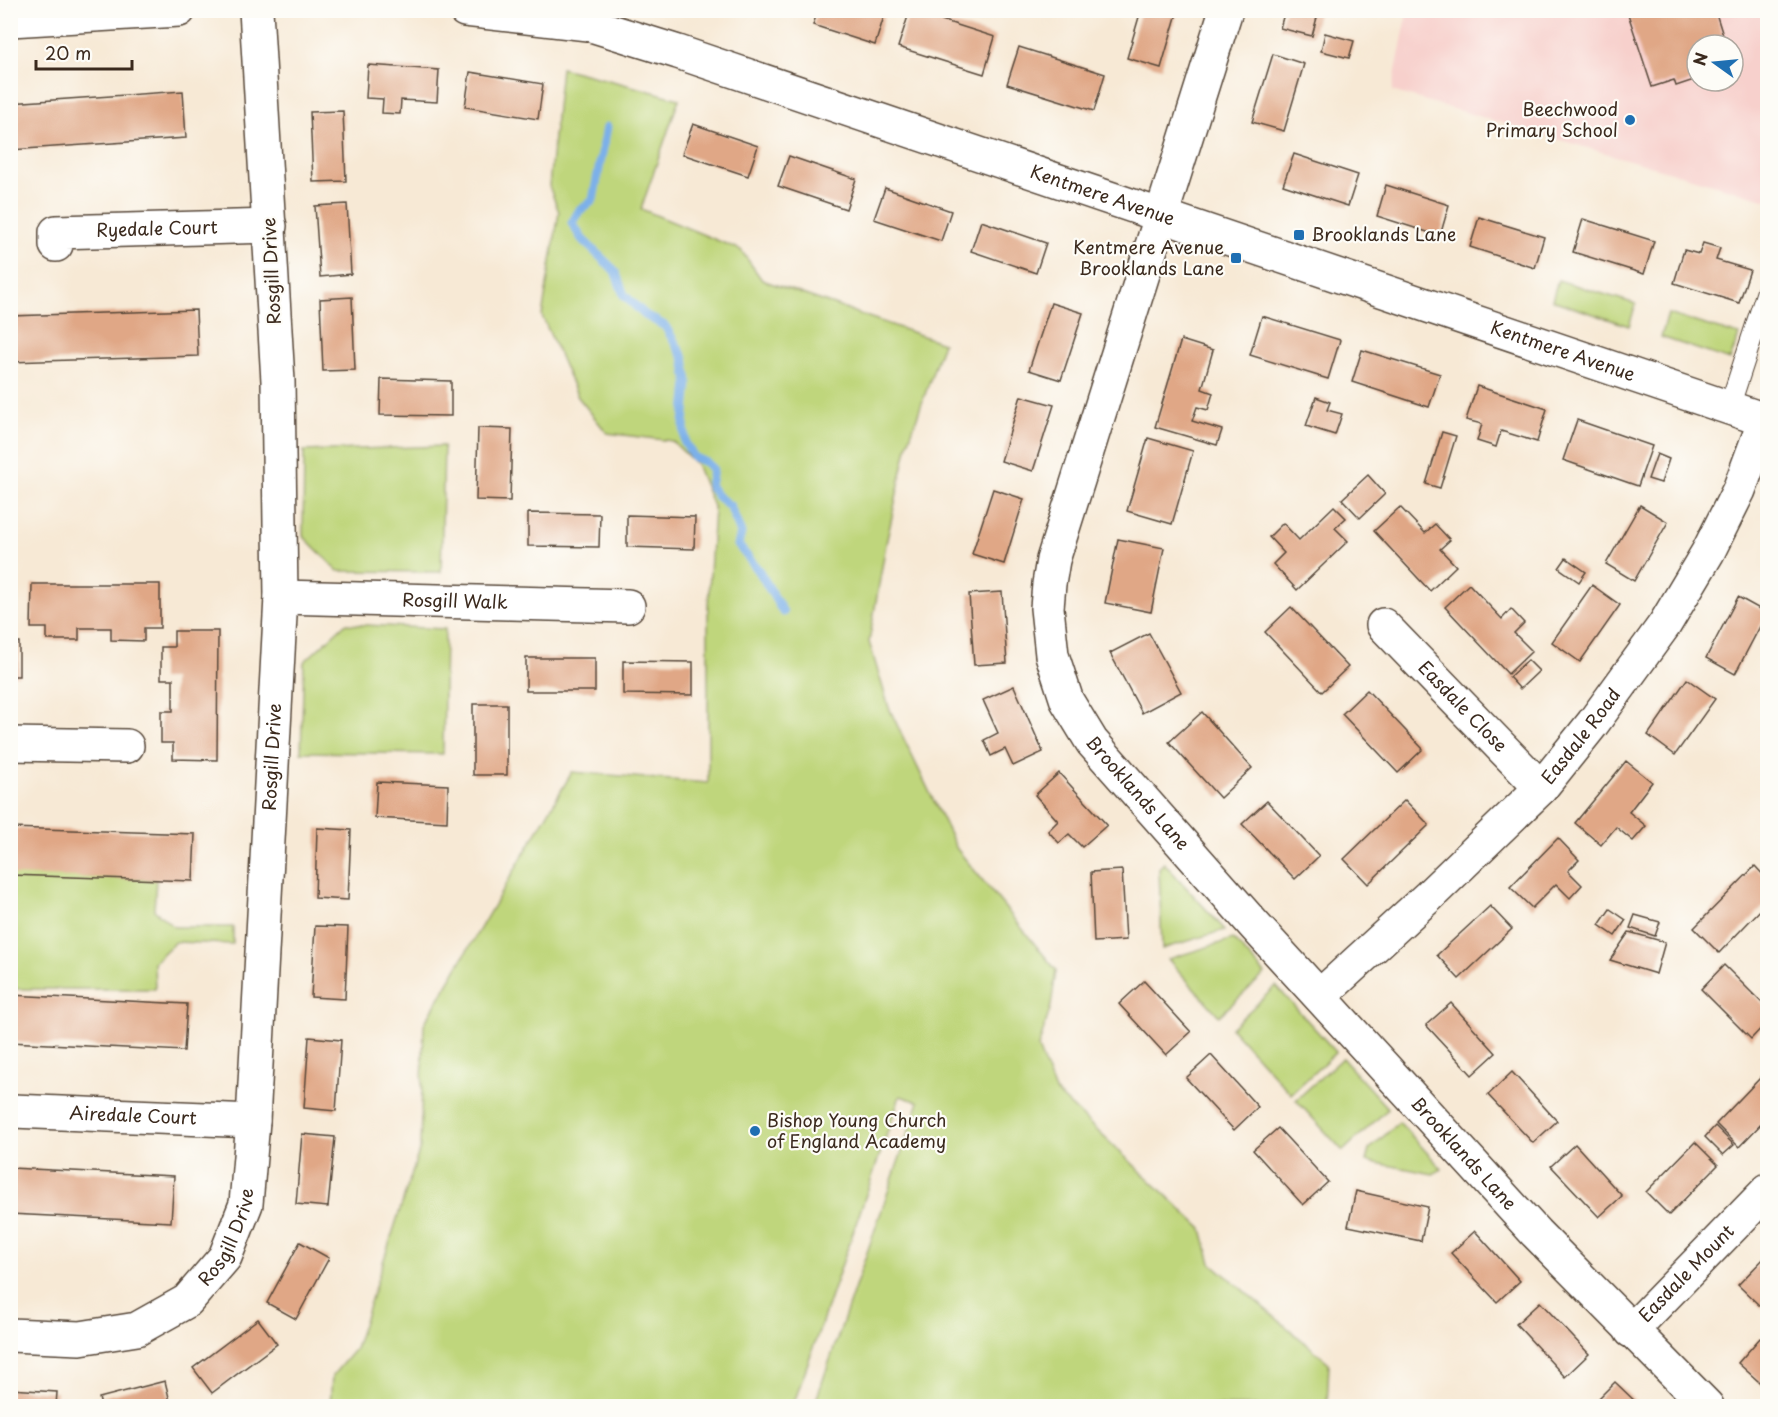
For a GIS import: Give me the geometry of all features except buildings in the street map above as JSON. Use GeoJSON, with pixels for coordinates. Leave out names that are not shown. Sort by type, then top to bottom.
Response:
{"type":"FeatureCollection","features":[{"type":"Feature","properties":{"kind":"street"},"geometry":{"type":"LineString","coordinates":[[10,20],[179,10]]}},
{"type":"Feature","properties":{"kind":"street","name":"Rosgill Drive"},"geometry":{"type":"LineString","coordinates":[[10,1335],[80,1338],[137,1329],[187,1301],[225,1257],[246,1204],[253,1121],[282,597],[278,381],[256,10]]}},
{"type":"Feature","properties":{"kind":"street","name":"Kentmere Avenue"},"geometry":{"type":"LineString","coordinates":[[465,10],[588,24],[609,21],[678,52],[1766,420]]}},
{"type":"Feature","properties":{"kind":"street","name":"Brooklands Lane"},"geometry":{"type":"LineString","coordinates":[[1226,10],[1053,560],[1047,608],[1052,656],[1067,701],[1092,742],[1255,926],[1536,1233],[1707,1407]]}},
{"type":"Feature","properties":{"kind":"street","name":"Ryedale Court"},"geometry":{"type":"LineString","coordinates":[[56,245],[56,232],[270,226]]}},
{"type":"Feature","properties":{"kind":"street","name":"Easdale Road"},"geometry":{"type":"LineString","coordinates":[[1320,996],[1429,896],[1541,788],[1593,723],[1665,624],[1708,552],[1739,490],[1766,420]]}},
{"type":"Feature","properties":{"kind":"street","name":"Rosgill Walk"},"geometry":{"type":"LineString","coordinates":[[282,597],[628,606]]}},
{"type":"Feature","properties":{"kind":"street","name":"Easdale Close"},"geometry":{"type":"LineString","coordinates":[[1383,625],[1541,788]]}},
{"type":"Feature","properties":{"kind":"street"},"geometry":{"type":"LineString","coordinates":[[10,744],[127,746]]}},
{"type":"Feature","properties":{"kind":"street","name":"Airedale Court"},"geometry":{"type":"LineString","coordinates":[[13,1102],[253,1121]]}},
{"type":"Feature","properties":{"kind":"street","name":"Easdale Mount"},"geometry":{"type":"LineString","coordinates":[[1631,1331],[1767,1190]]}},
{"type":"Feature","properties":{"kind":"lane"},"geometry":{"type":"LineString","coordinates":[[1729,408],[1767,288]]}},
{"type":"Feature","properties":{"kind":"shaded area","name":"Beechwood Primary School"},"geometry":{"type":"Polygon","coordinates":[[[1408,11],[1767,11],[1767,200],[1392,91],[1408,11]]]}},
{"type":"Feature","properties":{"kind":"green space"},"geometry":{"type":"Polygon","coordinates":[[[561,68],[679,99],[641,209],[741,250],[762,280],[943,343],[908,443],[886,544],[869,642],[889,708],[957,849],[1056,970],[1051,1006],[1038,1048],[1055,1091],[1202,1229],[1211,1263],[1329,1363],[1327,1406],[814,1406],[919,1102],[900,1096],[793,1406],[330,1406],[332,1376],[355,1349],[420,1148],[424,1024],[572,772],[708,783],[708,606],[714,509],[696,464],[672,441],[607,433],[578,397],[542,316],[559,212],[549,186],[561,68]]]}},
{"type":"Feature","properties":{"kind":"green space"},"geometry":{"type":"Polygon","coordinates":[[[1558,280],[1636,304],[1629,326],[1552,300],[1558,280]]]}},
{"type":"Feature","properties":{"kind":"green space"},"geometry":{"type":"Polygon","coordinates":[[[1668,314],[1739,335],[1730,360],[1661,337],[1668,314]]]}},
{"type":"Feature","properties":{"kind":"green space"},"geometry":{"type":"Polygon","coordinates":[[[444,446],[441,572],[338,571],[303,536],[304,451],[444,446]]]}},
{"type":"Feature","properties":{"kind":"green space"},"geometry":{"type":"Polygon","coordinates":[[[345,624],[445,629],[443,754],[301,752],[304,662],[345,624]]]}},
{"type":"Feature","properties":{"kind":"green space"},"geometry":{"type":"Polygon","coordinates":[[[1164,863],[1225,930],[1162,949],[1159,868],[1164,863]]]}},
{"type":"Feature","properties":{"kind":"green space"},"geometry":{"type":"Polygon","coordinates":[[[11,873],[156,880],[154,910],[174,927],[233,927],[233,944],[175,942],[154,962],[155,989],[11,989],[11,873]]]}},
{"type":"Feature","properties":{"kind":"green space"},"geometry":{"type":"Polygon","coordinates":[[[1233,939],[1265,974],[1219,1016],[1168,959],[1233,939]]]}},
{"type":"Feature","properties":{"kind":"green space"},"geometry":{"type":"Polygon","coordinates":[[[1276,986],[1336,1052],[1291,1094],[1231,1028],[1276,986]]]}},
{"type":"Feature","properties":{"kind":"green space"},"geometry":{"type":"Polygon","coordinates":[[[1342,1058],[1388,1109],[1343,1151],[1296,1100],[1342,1058]]]}},
{"type":"Feature","properties":{"kind":"green space"},"geometry":{"type":"Polygon","coordinates":[[[1399,1122],[1442,1169],[1433,1174],[1366,1161],[1369,1150],[1399,1122]]]}},
{"type":"Feature","properties":{"kind":"waterway"},"geometry":{"type":"LineString","coordinates":[[607,127],[593,200],[579,211],[572,223],[582,239],[615,271],[624,295],[645,315],[665,326],[684,358],[688,382],[684,423],[685,443],[694,457],[707,463],[713,470],[710,486],[717,496],[730,506],[741,533],[738,545],[759,571],[783,612]]}},
{"type":"Feature","properties":{"kind":"place","name":"Beechwood Primary School"},"geometry":{"type":"Point","coordinates":[1630,120]}},
{"type":"Feature","properties":{"kind":"place","name":"Brooklands Lane"},"geometry":{"type":"Point","coordinates":[1299,235]}},
{"type":"Feature","properties":{"kind":"place","name":"Kentmere Avenue Brooklands Lane"},"geometry":{"type":"Point","coordinates":[1236,258]}},
{"type":"Feature","properties":{"kind":"place","name":"Bishop Young Church of England Academy"},"geometry":{"type":"Point","coordinates":[755,1131]}}]}
